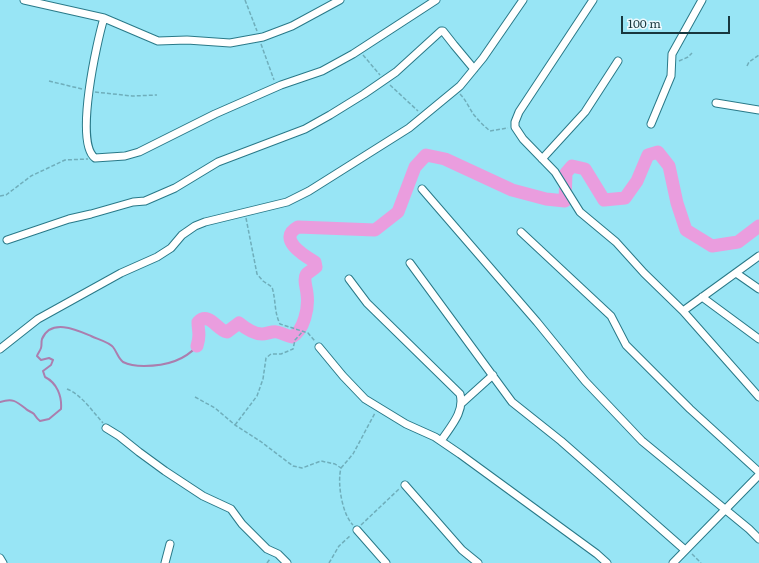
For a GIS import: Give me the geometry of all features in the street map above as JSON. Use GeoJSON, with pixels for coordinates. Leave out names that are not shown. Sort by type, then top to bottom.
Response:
{"type":"FeatureCollection","features":[{"type":"Feature","properties":{"kind":"street"},"geometry":{"type":"LineString","coordinates":[[24,0],[104,18],[158,41],[187,40],[230,43],[263,37],[292,26],[340,0]]}},
{"type":"Feature","properties":{"kind":"street"},"geometry":{"type":"LineString","coordinates":[[104,18],[97,42],[87,110],[87,139],[91,155],[95,158],[126,156],[139,152],[215,114],[281,85],[322,71],[353,54],[436,0]]}},
{"type":"Feature","properties":{"kind":"street"},"geometry":{"type":"LineString","coordinates":[[0,349],[38,319],[121,273],[157,257],[171,248],[182,235],[195,226],[204,222],[287,202],[309,191],[409,128],[456,90],[474,69],[523,0]]}},
{"type":"Feature","properties":{"kind":"street"},"geometry":{"type":"LineString","coordinates":[[593,0],[519,112],[515,122],[515,127],[523,139],[559,178],[580,212],[616,242],[644,273],[683,311],[759,397]]}},
{"type":"Feature","properties":{"kind":"street"},"geometry":{"type":"LineString","coordinates":[[651,124],[671,76],[672,54],[702,0]]}},
{"type":"Feature","properties":{"kind":"street"},"geometry":{"type":"LineString","coordinates":[[7,240],[69,219],[134,202],[145,201],[175,188],[218,162],[305,129],[353,101],[396,72],[441,31],[443,31],[474,69]]}},
{"type":"Feature","properties":{"kind":"street"},"geometry":{"type":"LineString","coordinates":[[542,159],[585,112],[618,61]]}},
{"type":"Feature","properties":{"kind":"street"},"geometry":{"type":"LineString","coordinates":[[716,103],[759,110]]}},
{"type":"Feature","properties":{"kind":"street"},"geometry":{"type":"LineString","coordinates":[[422,189],[586,381],[642,441],[749,529],[759,539]]}},
{"type":"Feature","properties":{"kind":"street"},"geometry":{"type":"LineString","coordinates":[[521,232],[611,316],[626,345],[690,409],[759,472]]}},
{"type":"Feature","properties":{"kind":"street"},"geometry":{"type":"LineString","coordinates":[[683,311],[759,256]]}},
{"type":"Feature","properties":{"kind":"street"},"geometry":{"type":"LineString","coordinates":[[410,263],[512,402],[561,441],[684,550]]}},
{"type":"Feature","properties":{"kind":"street"},"geometry":{"type":"LineString","coordinates":[[736,273],[759,289]]}},
{"type":"Feature","properties":{"kind":"street"},"geometry":{"type":"LineString","coordinates":[[349,279],[371,308],[460,394],[462,403]]}},
{"type":"Feature","properties":{"kind":"street"},"geometry":{"type":"LineString","coordinates":[[702,297],[759,339]]}},
{"type":"Feature","properties":{"kind":"street"},"geometry":{"type":"LineString","coordinates":[[319,347],[343,376],[365,399],[406,424],[441,441],[591,549],[607,563]]}},
{"type":"Feature","properties":{"kind":"street"},"geometry":{"type":"LineString","coordinates":[[441,441],[457,416],[462,403],[493,375]]}},
{"type":"Feature","properties":{"kind":"street"},"geometry":{"type":"LineString","coordinates":[[106,428],[165,471],[203,496],[231,509],[242,524],[267,549],[278,554],[287,563]]}},
{"type":"Feature","properties":{"kind":"street"},"geometry":{"type":"LineString","coordinates":[[673,563],[684,550],[759,475]]}},
{"type":"Feature","properties":{"kind":"street"},"geometry":{"type":"LineString","coordinates":[[405,484],[462,550],[478,563]]}},
{"type":"Feature","properties":{"kind":"street"},"geometry":{"type":"LineString","coordinates":[[357,530],[386,563]]}},
{"type":"Feature","properties":{"kind":"street"},"geometry":{"type":"LineString","coordinates":[[165,563],[170,544]]}},
{"type":"Feature","properties":{"kind":"street"},"geometry":{"type":"LineString","coordinates":[[0,558],[3,563]]}},
{"type":"Feature","properties":{"kind":"path"},"geometry":{"type":"LineString","coordinates":[[672,64],[688,57],[692,53]]}},
{"type":"Feature","properties":{"kind":"path"},"geometry":{"type":"LineString","coordinates":[[747,66],[749,62],[759,55]]}},
{"type":"Feature","properties":{"kind":"path"},"geometry":{"type":"LineString","coordinates":[[48,81],[103,94],[157,96]]}},
{"type":"Feature","properties":{"kind":"path"},"geometry":{"type":"LineString","coordinates":[[456,90],[464,98],[483,125],[490,131],[515,127]]}},
{"type":"Feature","properties":{"kind":"path"},"geometry":{"type":"LineString","coordinates":[[0,196],[6,195],[31,176],[65,160],[85,160],[95,158]]}},
{"type":"Feature","properties":{"kind":"path"},"geometry":{"type":"LineString","coordinates":[[245,212],[257,274],[263,281],[272,287],[275,297],[276,316],[280,324],[308,333],[319,347]]}},
{"type":"Feature","properties":{"kind":"path"},"geometry":{"type":"LineString","coordinates":[[235,425],[257,396],[263,379],[266,358],[271,354],[281,354],[293,349],[295,340],[303,331]]}},
{"type":"Feature","properties":{"kind":"path"},"geometry":{"type":"LineString","coordinates":[[67,389],[74,391],[82,399],[106,428]]}},
{"type":"Feature","properties":{"kind":"path"},"geometry":{"type":"LineString","coordinates":[[195,397],[215,408],[235,425],[260,440],[293,466],[302,468],[321,461],[335,464],[341,468]]}},
{"type":"Feature","properties":{"kind":"path"},"geometry":{"type":"LineString","coordinates":[[357,530],[348,521],[345,512],[341,492],[340,473],[341,468],[353,454],[378,407]]}},
{"type":"Feature","properties":{"kind":"path"},"geometry":{"type":"LineString","coordinates":[[329,563],[339,546],[405,484]]}},
{"type":"Feature","properties":{"kind":"path"},"geometry":{"type":"LineString","coordinates":[[684,550],[691,552],[701,563]]}},
{"type":"Feature","properties":{"kind":"waterway"},"geometry":{"type":"LineString","coordinates":[[197,346],[199,336],[198,322],[202,319],[209,320],[223,331],[227,332],[239,323],[259,334],[279,332],[292,337],[296,334],[303,324],[307,306],[305,277],[316,267],[315,262],[294,247],[290,237],[292,232],[298,227],[375,230],[398,212],[415,167],[426,155],[445,159],[512,190],[546,199],[565,201],[566,173],[572,166],[585,169],[604,200],[625,198],[637,181],[648,155],[658,152],[669,166],[677,203],[686,230],[712,246],[738,242],[759,226]]}},
{"type":"Feature","properties":{"kind":"waterway"},"geometry":{"type":"LineString","coordinates":[[0,402],[8,400],[17,402],[33,413],[40,421],[49,419],[61,409],[61,399],[58,390],[56,386],[45,377],[43,371],[51,365],[53,360],[49,358],[41,360],[37,356],[41,348],[42,339],[46,333],[51,329],[58,327],[65,327],[79,331],[103,341],[113,347],[123,362],[136,366],[159,365],[173,362],[186,356],[197,346]]}}]}
